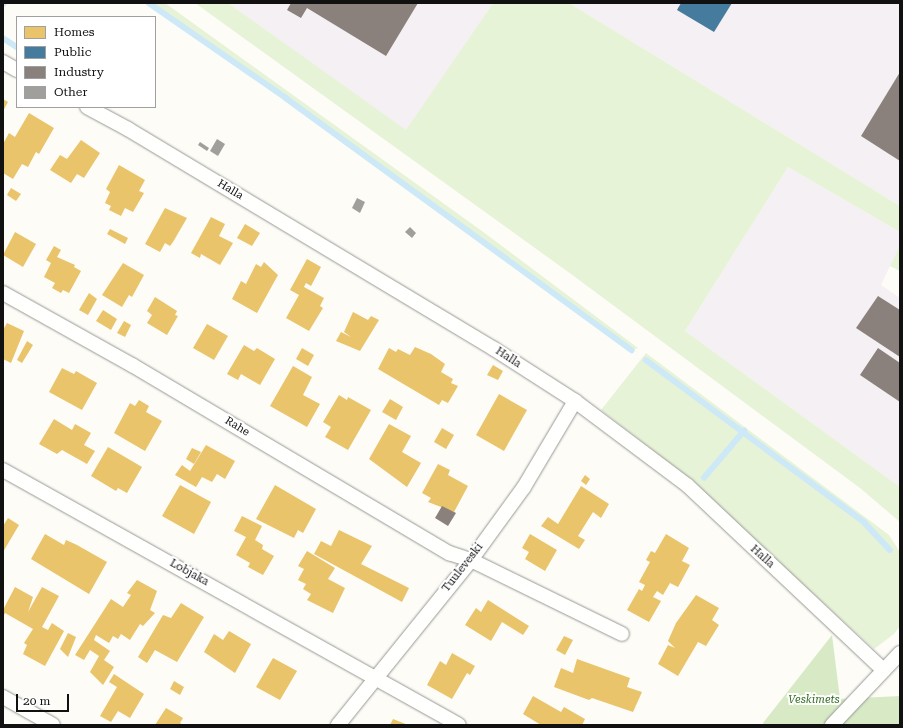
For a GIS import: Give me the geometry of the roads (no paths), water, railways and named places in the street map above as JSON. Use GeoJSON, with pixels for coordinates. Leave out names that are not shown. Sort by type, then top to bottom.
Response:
{"type":"FeatureCollection","features":[{"type":"Feature","properties":{"kind":"street"},"geometry":{"type":"LineString","coordinates":[[3,62],[16,69]]}},
{"type":"Feature","properties":{"kind":"street","name":"Halla"},"geometry":{"type":"LineString","coordinates":[[89,108],[128,129],[481,341],[575,401],[687,485],[883,670]]}},
{"type":"Feature","properties":{"kind":"street","name":"Rahe"},"geometry":{"type":"LineString","coordinates":[[3,293],[132,365],[449,553],[471,560],[622,634]]}},
{"type":"Feature","properties":{"kind":"street","name":"Tuuleveski"},"geometry":{"type":"LineString","coordinates":[[338,725],[471,560],[524,487],[575,401]]}},
{"type":"Feature","properties":{"kind":"street","name":"Lobjaka"},"geometry":{"type":"LineString","coordinates":[[3,470],[460,725]]}},
{"type":"Feature","properties":{"kind":"street"},"geometry":{"type":"LineString","coordinates":[[832,725],[900,653]]}},
{"type":"Feature","properties":{"kind":"street"},"geometry":{"type":"LineString","coordinates":[[3,697],[53,725]]}},
{"type":"Feature","properties":{"kind":"waterway"},"geometry":{"type":"LineString","coordinates":[[149,3],[286,98],[632,350]]}},
{"type":"Feature","properties":{"kind":"waterway"},"geometry":{"type":"LineString","coordinates":[[3,38],[16,46]]}},
{"type":"Feature","properties":{"kind":"waterway"},"geometry":{"type":"LineString","coordinates":[[646,360],[864,522],[890,550]]}},
{"type":"Feature","properties":{"kind":"waterway"},"geometry":{"type":"LineString","coordinates":[[704,478],[744,431]]}},
{"type":"Feature","properties":{"kind":"park label","name":"Veskimets"},"geometry":{"type":"Point","coordinates":[814,700]}}]}
